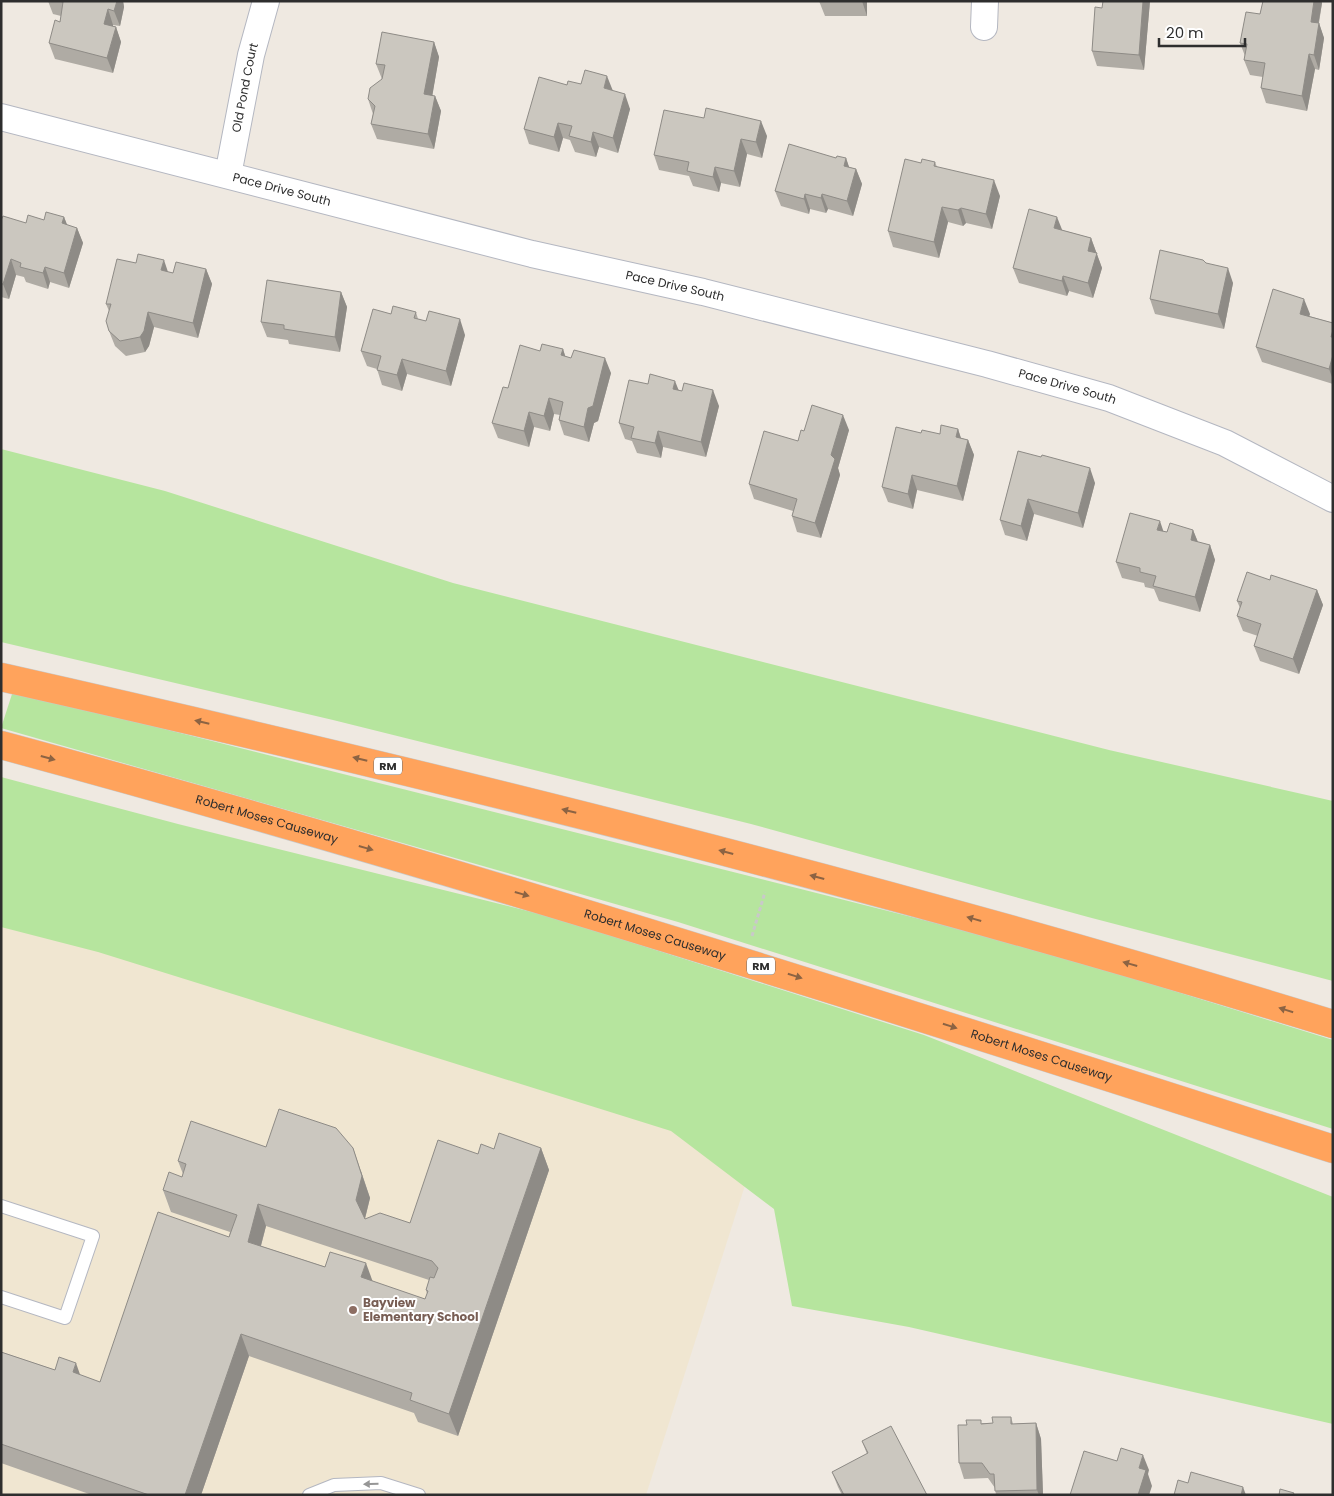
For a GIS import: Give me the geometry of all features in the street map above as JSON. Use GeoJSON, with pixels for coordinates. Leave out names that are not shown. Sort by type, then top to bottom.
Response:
{"type":"FeatureCollection","features":[{"type":"Feature","properties":{"kind":"highway","name":"RM"},"geometry":{"type":"LineString","coordinates":[[1,677],[352,757],[649,831],[954,913],[1333,1024]]}},
{"type":"Feature","properties":{"kind":"highway","name":"Robert Moses Causeway"},"geometry":{"type":"LineString","coordinates":[[1,745],[393,855],[744,961],[1333,1149]]}},
{"type":"Feature","properties":{"kind":"street","name":"Old Pond Court"},"geometry":{"type":"LineString","coordinates":[[228,175],[251,55],[266,1]]}},
{"type":"Feature","properties":{"kind":"street"},"geometry":{"type":"LineString","coordinates":[[984,27],[985,1]]}},
{"type":"Feature","properties":{"kind":"street","name":"Pace Drive South"},"geometry":{"type":"LineString","coordinates":[[1,117],[532,254],[702,292],[1109,398],[1225,443],[1333,499]]}},
{"type":"Feature","properties":{"kind":"lane"},"geometry":{"type":"LineString","coordinates":[[1,1206],[93,1236],[65,1318],[1,1297]]}},
{"type":"Feature","properties":{"kind":"lane"},"geometry":{"type":"LineString","coordinates":[[309,1495],[334,1484],[381,1484],[419,1495]]}},
{"type":"Feature","properties":{"kind":"path"},"geometry":{"type":"LineString","coordinates":[[744,961],[773,865]]}},
{"type":"Feature","properties":{"kind":"shaded area","name":"Bayview Elementary School"},"geometry":{"type":"Polygon","coordinates":[[[1,871],[764,1126],[646,1495],[1,1495],[1,871]]]}},
{"type":"Feature","properties":{"kind":"green space"},"geometry":{"type":"Polygon","coordinates":[[[1,449],[165,491],[453,583],[1109,750],[1333,801],[1333,981],[1088,917],[751,824],[333,720],[1,642],[1,449]]]}},
{"type":"Feature","properties":{"kind":"green space"},"geometry":{"type":"Polygon","coordinates":[[[13,691],[1035,948],[1333,1040],[1333,1129],[678,922],[1,728],[13,691]]]}},
{"type":"Feature","properties":{"kind":"green space"},"geometry":{"type":"Polygon","coordinates":[[[1,777],[178,824],[552,917],[924,1035],[1333,1197],[1333,1424],[909,1327],[792,1306],[774,1209],[671,1131],[98,952],[1,927],[1,777]]]}},
{"type":"Feature","properties":{"kind":"building"},"geometry":{"type":"Polygon","coordinates":[[[58,1],[117,1],[114,11],[108,9],[104,24],[116,27],[107,58],[49,43],[55,20],[60,22],[63,2],[58,1]]]}},
{"type":"Feature","properties":{"kind":"building"},"geometry":{"type":"Polygon","coordinates":[[[1103,1],[1143,1],[1139,55],[1092,51],[1095,7],[1102,8],[1103,1]]]}},
{"type":"Feature","properties":{"kind":"building"},"geometry":{"type":"Polygon","coordinates":[[[1263,1],[1314,1],[1311,22],[1319,23],[1314,55],[1309,54],[1302,96],[1261,88],[1265,63],[1244,60],[1247,44],[1240,43],[1246,12],[1260,14],[1263,1]]]}},
{"type":"Feature","properties":{"kind":"building"},"geometry":{"type":"Polygon","coordinates":[[[382,32],[434,42],[424,94],[435,96],[428,134],[371,124],[375,106],[368,99],[370,88],[382,79],[385,65],[376,64],[382,32]]]}},
{"type":"Feature","properties":{"kind":"building"},"geometry":{"type":"Polygon","coordinates":[[[585,70],[607,76],[604,88],[625,94],[613,138],[593,132],[591,142],[569,136],[572,126],[558,123],[554,137],[524,129],[539,77],[567,85],[568,81],[581,84],[585,70]]]}},
{"type":"Feature","properties":{"kind":"building"},"geometry":{"type":"Polygon","coordinates":[[[706,108],[761,121],[756,142],[741,139],[734,171],[715,167],[713,177],[687,171],[689,162],[654,155],[664,110],[704,118],[706,108]]]}},
{"type":"Feature","properties":{"kind":"building"},"geometry":{"type":"Polygon","coordinates":[[[789,144],[836,158],[837,156],[846,158],[844,166],[856,169],[847,201],[822,194],[821,198],[805,194],[804,199],[775,191],[789,144]]]}},
{"type":"Feature","properties":{"kind":"building"},"geometry":{"type":"Polygon","coordinates":[[[905,159],[921,163],[922,159],[935,162],[934,166],[994,180],[986,214],[961,208],[958,210],[942,207],[934,242],[888,231],[905,159]]]}},
{"type":"Feature","properties":{"kind":"building"},"geometry":{"type":"Polygon","coordinates":[[[1029,209],[1057,217],[1054,228],[1091,238],[1088,251],[1097,253],[1088,283],[1063,276],[1062,281],[1013,268],[1029,209]]]}},
{"type":"Feature","properties":{"kind":"building"},"geometry":{"type":"Polygon","coordinates":[[[46,212],[64,217],[62,223],[77,228],[64,273],[45,267],[43,273],[20,267],[21,263],[11,259],[3,284],[1,284],[1,220],[3,216],[26,223],[28,215],[44,220],[46,212]]]}},
{"type":"Feature","properties":{"kind":"building"},"geometry":{"type":"Polygon","coordinates":[[[1160,250],[1228,268],[1218,314],[1150,299],[1160,250]]]}},
{"type":"Feature","properties":{"kind":"building"},"geometry":{"type":"Polygon","coordinates":[[[138,254],[164,260],[161,270],[173,273],[176,262],[206,269],[193,323],[148,312],[144,331],[140,337],[120,341],[109,331],[106,321],[111,304],[106,304],[117,259],[136,263],[138,254]]]}},
{"type":"Feature","properties":{"kind":"building"},"geometry":{"type":"Polygon","coordinates":[[[267,280],[341,292],[335,337],[284,329],[284,325],[261,322],[267,280]]]}},
{"type":"Feature","properties":{"kind":"building"},"geometry":{"type":"Polygon","coordinates":[[[1273,289],[1304,299],[1300,314],[1333,323],[1331,337],[1333,337],[1333,355],[1329,369],[1256,347],[1273,289]]]}},
{"type":"Feature","properties":{"kind":"building"},"geometry":{"type":"Polygon","coordinates":[[[393,306],[416,312],[414,318],[426,321],[429,311],[460,319],[446,371],[402,359],[397,375],[377,370],[381,356],[361,351],[373,309],[391,314],[393,306]]]}},
{"type":"Feature","properties":{"kind":"building"},"geometry":{"type":"Polygon","coordinates":[[[542,344],[563,349],[561,355],[571,358],[574,350],[605,358],[593,406],[588,408],[584,427],[559,420],[563,402],[549,398],[544,416],[529,412],[524,431],[492,423],[503,387],[508,388],[520,345],[540,351],[542,344]]]}},
{"type":"Feature","properties":{"kind":"building"},"geometry":{"type":"Polygon","coordinates":[[[650,374],[675,381],[673,389],[682,391],[684,383],[713,390],[701,442],[658,431],[655,443],[631,438],[634,427],[619,423],[629,380],[648,384],[650,374]]]}},
{"type":"Feature","properties":{"kind":"building"},"geometry":{"type":"Polygon","coordinates":[[[812,405],[843,415],[831,455],[835,459],[815,523],[792,516],[797,499],[749,484],[764,431],[798,441],[801,430],[804,431],[812,405]]]}},
{"type":"Feature","properties":{"kind":"building"},"geometry":{"type":"Polygon","coordinates":[[[941,425],[958,429],[956,437],[968,440],[957,486],[912,475],[908,494],[882,487],[896,427],[921,433],[922,430],[940,434],[941,425]]]}},
{"type":"Feature","properties":{"kind":"building"},"geometry":{"type":"Polygon","coordinates":[[[1018,451],[1041,457],[1042,455],[1090,468],[1078,513],[1028,499],[1021,526],[1000,520],[1018,451]]]}},
{"type":"Feature","properties":{"kind":"building"},"geometry":{"type":"Polygon","coordinates":[[[1130,513],[1160,521],[1157,530],[1167,532],[1170,523],[1193,530],[1191,540],[1210,545],[1195,597],[1153,586],[1156,576],[1140,572],[1140,568],[1116,562],[1130,513]]]}},
{"type":"Feature","properties":{"kind":"building"},"geometry":{"type":"Polygon","coordinates":[[[1247,572],[1270,580],[1271,575],[1317,590],[1293,659],[1254,646],[1261,624],[1237,616],[1242,602],[1237,601],[1247,572]]]}},
{"type":"Feature","properties":{"kind":"building"},"geometry":{"type":"Polygon","coordinates":[[[279,1109],[336,1128],[353,1148],[362,1176],[356,1200],[365,1219],[380,1213],[410,1223],[438,1140],[478,1154],[481,1144],[494,1149],[499,1133],[541,1148],[449,1414],[410,1400],[412,1393],[241,1334],[185,1495],[149,1495],[1,1444],[1,1352],[55,1370],[59,1357],[76,1363],[73,1372],[100,1382],[158,1212],[229,1237],[237,1215],[163,1190],[169,1172],[182,1177],[186,1164],[178,1161],[191,1121],[266,1147],[279,1109]],[[258,1204],[248,1242],[325,1267],[330,1252],[366,1263],[361,1277],[425,1299],[430,1277],[434,1278],[438,1268],[432,1261],[258,1204]]]}},
{"type":"Feature","properties":{"kind":"building"},"geometry":{"type":"Polygon","coordinates":[[[992,1417],[1011,1417],[1011,1424],[1036,1423],[1037,1490],[995,1491],[994,1474],[990,1474],[982,1463],[959,1463],[958,1425],[967,1425],[966,1420],[981,1420],[981,1424],[993,1423],[992,1417]]]}},
{"type":"Feature","properties":{"kind":"building"},"geometry":{"type":"Polygon","coordinates":[[[891,1426],[927,1495],[844,1495],[832,1472],[868,1453],[862,1441],[891,1426]]]}},
{"type":"Feature","properties":{"kind":"building"},"geometry":{"type":"Polygon","coordinates":[[[1121,1448],[1143,1455],[1139,1468],[1146,1470],[1138,1495],[1070,1495],[1084,1451],[1117,1461],[1121,1448]]]}},
{"type":"Feature","properties":{"kind":"building"},"geometry":{"type":"Polygon","coordinates":[[[1191,1472],[1243,1487],[1241,1495],[1174,1495],[1178,1480],[1188,1483],[1191,1472]]]}},
{"type":"Feature","properties":{"kind":"building"},"geometry":{"type":"Polygon","coordinates":[[[1280,1489],[1294,1493],[1293,1495],[1279,1495],[1280,1489]]]}},
{"type":"Feature","properties":{"kind":"place","name":"Bayview Elementary School"},"geometry":{"type":"Point","coordinates":[353,1310]}}]}
